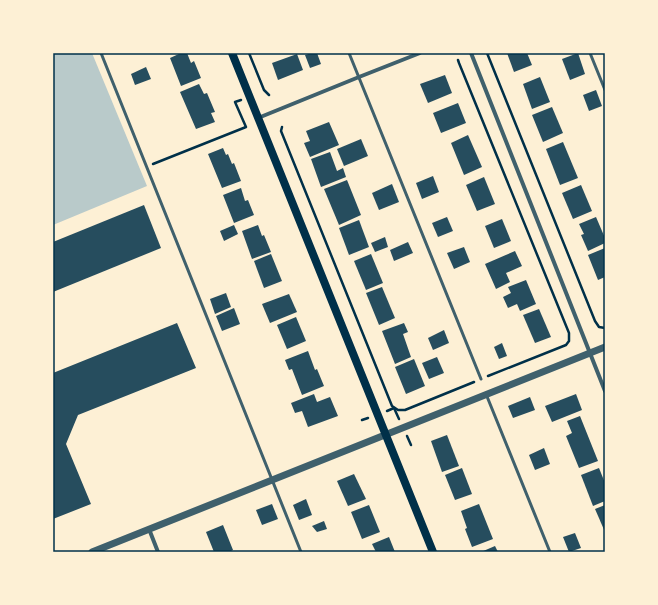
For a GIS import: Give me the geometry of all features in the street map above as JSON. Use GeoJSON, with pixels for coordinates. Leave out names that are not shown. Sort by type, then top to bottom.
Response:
{"type":"FeatureCollection","features":[{"type":"Feature","properties":{"kind":"main road"},"geometry":{"type":"LineString","coordinates":[[232,53],[433,552]]}},
{"type":"Feature","properties":{"kind":"street"},"geometry":{"type":"LineString","coordinates":[[258,118],[420,53]]}},
{"type":"Feature","properties":{"kind":"street"},"geometry":{"type":"LineString","coordinates":[[471,53],[605,391]]}},
{"type":"Feature","properties":{"kind":"street"},"geometry":{"type":"LineString","coordinates":[[92,552],[605,347]]}},
{"type":"Feature","properties":{"kind":"street"},"geometry":{"type":"LineString","coordinates":[[149,529],[158,552]]}},
{"type":"Feature","properties":{"kind":"lane"},"geometry":{"type":"LineString","coordinates":[[101,53],[301,552]]}},
{"type":"Feature","properties":{"kind":"lane"},"geometry":{"type":"LineString","coordinates":[[349,53],[482,379]]}},
{"type":"Feature","properties":{"kind":"lane"},"geometry":{"type":"LineString","coordinates":[[590,53],[605,90]]}},
{"type":"Feature","properties":{"kind":"lane"},"geometry":{"type":"LineString","coordinates":[[486,394],[550,552]]}},
{"type":"Feature","properties":{"kind":"path"},"geometry":{"type":"LineString","coordinates":[[249,53],[264,90],[269,95]]}},
{"type":"Feature","properties":{"kind":"path"},"geometry":{"type":"LineString","coordinates":[[487,53],[595,321],[599,327],[605,328]]}},
{"type":"Feature","properties":{"kind":"path"},"geometry":{"type":"LineString","coordinates":[[147,166],[246,127],[235,102],[249,96]]}},
{"type":"Feature","properties":{"kind":"shaded area"},"geometry":{"type":"Polygon","coordinates":[[[53,53],[92,53],[147,186],[53,225],[53,53]]]}},
{"type":"Feature","properties":{"kind":"building"},"geometry":{"type":"Polygon","coordinates":[[[181,53],[187,53],[191,63],[194,61],[201,78],[181,86],[170,58],[181,53]]]}},
{"type":"Feature","properties":{"kind":"building"},"geometry":{"type":"Polygon","coordinates":[[[317,53],[321,64],[310,68],[305,55],[317,53]]]}},
{"type":"Feature","properties":{"kind":"building"},"geometry":{"type":"Polygon","coordinates":[[[507,53],[527,53],[532,65],[514,72],[507,53]]]}},
{"type":"Feature","properties":{"kind":"building"},"geometry":{"type":"Polygon","coordinates":[[[578,53],[585,74],[570,80],[562,59],[578,53]]]}},
{"type":"Feature","properties":{"kind":"building"},"geometry":{"type":"Polygon","coordinates":[[[297,54],[303,70],[278,80],[272,63],[297,54]]]}},
{"type":"Feature","properties":{"kind":"building"},"geometry":{"type":"Polygon","coordinates":[[[146,67],[151,79],[135,85],[131,74],[146,67]]]}},
{"type":"Feature","properties":{"kind":"building"},"geometry":{"type":"Polygon","coordinates":[[[445,75],[452,93],[428,103],[420,84],[445,75]]]}},
{"type":"Feature","properties":{"kind":"building"},"geometry":{"type":"Polygon","coordinates":[[[540,77],[550,102],[532,109],[523,84],[540,77]]]}},
{"type":"Feature","properties":{"kind":"building"},"geometry":{"type":"Polygon","coordinates":[[[199,84],[204,94],[207,93],[215,112],[211,113],[215,122],[196,129],[180,92],[199,84]]]}},
{"type":"Feature","properties":{"kind":"building"},"geometry":{"type":"Polygon","coordinates":[[[596,90],[602,106],[589,111],[583,95],[596,90]]]}},
{"type":"Feature","properties":{"kind":"building"},"geometry":{"type":"Polygon","coordinates":[[[458,103],[466,123],[441,133],[433,113],[458,103]]]}},
{"type":"Feature","properties":{"kind":"building"},"geometry":{"type":"Polygon","coordinates":[[[552,107],[563,133],[543,142],[532,115],[552,107]]]}},
{"type":"Feature","properties":{"kind":"building"},"geometry":{"type":"Polygon","coordinates":[[[329,122],[339,145],[310,157],[304,143],[310,141],[306,131],[329,122]]]}},
{"type":"Feature","properties":{"kind":"building"},"geometry":{"type":"Polygon","coordinates":[[[468,135],[482,167],[464,175],[451,143],[468,135]]]}},
{"type":"Feature","properties":{"kind":"building"},"geometry":{"type":"Polygon","coordinates":[[[361,139],[368,156],[344,166],[337,149],[361,139]]]}},
{"type":"Feature","properties":{"kind":"building"},"geometry":{"type":"Polygon","coordinates":[[[563,142],[578,178],[560,185],[546,149],[563,142]]]}},
{"type":"Feature","properties":{"kind":"building"},"geometry":{"type":"Polygon","coordinates":[[[223,148],[226,155],[228,154],[232,164],[234,163],[241,181],[222,188],[208,154],[223,148]]]}},
{"type":"Feature","properties":{"kind":"building"},"geometry":{"type":"Polygon","coordinates":[[[330,152],[337,171],[343,168],[346,177],[321,187],[311,159],[330,152]]]}},
{"type":"Feature","properties":{"kind":"building"},"geometry":{"type":"Polygon","coordinates":[[[433,176],[439,192],[422,199],[416,183],[433,176]]]}},
{"type":"Feature","properties":{"kind":"building"},"geometry":{"type":"Polygon","coordinates":[[[484,177],[495,204],[477,211],[466,185],[484,177]]]}},
{"type":"Feature","properties":{"kind":"building"},"geometry":{"type":"Polygon","coordinates":[[[347,180],[361,215],[339,225],[324,189],[347,180]]]}},
{"type":"Feature","properties":{"kind":"building"},"geometry":{"type":"Polygon","coordinates":[[[392,184],[399,202],[379,210],[372,193],[392,184]]]}},
{"type":"Feature","properties":{"kind":"building"},"geometry":{"type":"Polygon","coordinates":[[[581,185],[592,211],[573,219],[562,193],[581,185]]]}},
{"type":"Feature","properties":{"kind":"building"},"geometry":{"type":"Polygon","coordinates":[[[241,188],[245,201],[248,200],[254,215],[234,223],[223,195],[241,188]]]}},
{"type":"Feature","properties":{"kind":"building"},"geometry":{"type":"Polygon","coordinates":[[[144,205],[161,248],[53,292],[53,242],[144,205]]]}},
{"type":"Feature","properties":{"kind":"building"},"geometry":{"type":"Polygon","coordinates":[[[447,217],[453,231],[438,237],[432,223],[447,217]]]}},
{"type":"Feature","properties":{"kind":"building"},"geometry":{"type":"Polygon","coordinates":[[[596,217],[605,238],[605,243],[588,251],[581,235],[584,234],[579,224],[596,217]]]}},
{"type":"Feature","properties":{"kind":"building"},"geometry":{"type":"Polygon","coordinates":[[[502,219],[511,241],[494,248],[485,226],[502,219]]]}},
{"type":"Feature","properties":{"kind":"building"},"geometry":{"type":"Polygon","coordinates":[[[359,220],[369,247],[349,255],[339,228],[359,220]]]}},
{"type":"Feature","properties":{"kind":"building"},"geometry":{"type":"Polygon","coordinates":[[[234,225],[238,234],[224,241],[220,231],[234,225]]]}},
{"type":"Feature","properties":{"kind":"building"},"geometry":{"type":"Polygon","coordinates":[[[258,225],[271,252],[252,259],[242,231],[258,225]]]}},
{"type":"Feature","properties":{"kind":"building"},"geometry":{"type":"Polygon","coordinates":[[[385,237],[388,247],[375,252],[371,243],[385,237]]]}},
{"type":"Feature","properties":{"kind":"building"},"geometry":{"type":"Polygon","coordinates":[[[408,242],[413,253],[394,261],[390,250],[408,242]]]}},
{"type":"Feature","properties":{"kind":"building"},"geometry":{"type":"Polygon","coordinates":[[[464,247],[470,262],[454,269],[447,253],[464,247]]]}},
{"type":"Feature","properties":{"kind":"building"},"geometry":{"type":"Polygon","coordinates":[[[605,248],[605,277],[598,280],[588,255],[605,248]]]}},
{"type":"Feature","properties":{"kind":"building"},"geometry":{"type":"Polygon","coordinates":[[[515,251],[522,266],[506,273],[510,282],[496,289],[485,264],[515,251]]]}},
{"type":"Feature","properties":{"kind":"building"},"geometry":{"type":"Polygon","coordinates":[[[271,254],[282,281],[264,288],[254,261],[271,254]]]}},
{"type":"Feature","properties":{"kind":"building"},"geometry":{"type":"Polygon","coordinates":[[[371,254],[383,283],[366,290],[354,261],[371,254]]]}},
{"type":"Feature","properties":{"kind":"building"},"geometry":{"type":"Polygon","coordinates":[[[526,280],[536,304],[520,311],[517,304],[508,308],[503,297],[511,293],[508,287],[526,280]]]}},
{"type":"Feature","properties":{"kind":"building"},"geometry":{"type":"Polygon","coordinates":[[[382,287],[395,318],[379,325],[366,293],[382,287]]]}},
{"type":"Feature","properties":{"kind":"building"},"geometry":{"type":"Polygon","coordinates":[[[226,293],[231,307],[215,314],[210,299],[226,293]]]}},
{"type":"Feature","properties":{"kind":"building"},"geometry":{"type":"Polygon","coordinates":[[[289,294],[297,312],[270,323],[262,304],[289,294]]]}},
{"type":"Feature","properties":{"kind":"building"},"geometry":{"type":"Polygon","coordinates":[[[234,308],[240,324],[222,331],[216,316],[234,308]]]}},
{"type":"Feature","properties":{"kind":"building"},"geometry":{"type":"Polygon","coordinates":[[[539,309],[551,337],[535,343],[523,315],[539,309]]]}},
{"type":"Feature","properties":{"kind":"building"},"geometry":{"type":"Polygon","coordinates":[[[296,317],[306,341],[287,349],[277,325],[296,317]]]}},
{"type":"Feature","properties":{"kind":"building"},"geometry":{"type":"Polygon","coordinates":[[[177,323],[196,368],[78,415],[66,444],[91,504],[53,519],[53,373],[177,323]]]}},
{"type":"Feature","properties":{"kind":"building"},"geometry":{"type":"Polygon","coordinates":[[[404,323],[408,332],[403,334],[411,357],[395,364],[382,331],[404,323]]]}},
{"type":"Feature","properties":{"kind":"building"},"geometry":{"type":"Polygon","coordinates":[[[444,330],[449,343],[433,350],[428,338],[444,330]]]}},
{"type":"Feature","properties":{"kind":"building"},"geometry":{"type":"Polygon","coordinates":[[[502,343],[507,356],[499,359],[494,347],[502,343]]]}},
{"type":"Feature","properties":{"kind":"building"},"geometry":{"type":"Polygon","coordinates":[[[308,351],[315,370],[317,369],[324,386],[302,395],[292,369],[289,370],[285,360],[308,351]]]}},
{"type":"Feature","properties":{"kind":"building"},"geometry":{"type":"Polygon","coordinates":[[[437,357],[444,373],[429,379],[422,363],[437,357]]]}},
{"type":"Feature","properties":{"kind":"building"},"geometry":{"type":"Polygon","coordinates":[[[414,359],[425,386],[406,394],[395,367],[414,359]]]}},
{"type":"Feature","properties":{"kind":"building"},"geometry":{"type":"Polygon","coordinates":[[[314,394],[317,402],[330,397],[338,416],[308,427],[302,411],[295,413],[291,403],[314,394]]]}},
{"type":"Feature","properties":{"kind":"building"},"geometry":{"type":"Polygon","coordinates":[[[576,394],[582,410],[552,422],[545,406],[576,394]]]}},
{"type":"Feature","properties":{"kind":"building"},"geometry":{"type":"Polygon","coordinates":[[[530,397],[535,410],[513,418],[508,406],[530,397]]]}},
{"type":"Feature","properties":{"kind":"building"},"geometry":{"type":"Polygon","coordinates":[[[580,416],[598,461],[579,468],[566,436],[572,433],[567,421],[580,416]]]}},
{"type":"Feature","properties":{"kind":"building"},"geometry":{"type":"Polygon","coordinates":[[[447,435],[459,466],[442,472],[431,441],[447,435]]]}},
{"type":"Feature","properties":{"kind":"building"},"geometry":{"type":"Polygon","coordinates":[[[544,448],[550,464],[535,470],[529,455],[544,448]]]}},
{"type":"Feature","properties":{"kind":"building"},"geometry":{"type":"Polygon","coordinates":[[[462,468],[472,494],[455,500],[445,475],[462,468]]]}},
{"type":"Feature","properties":{"kind":"building"},"geometry":{"type":"Polygon","coordinates":[[[599,468],[605,483],[605,501],[593,506],[581,475],[599,468]]]}},
{"type":"Feature","properties":{"kind":"building"},"geometry":{"type":"Polygon","coordinates":[[[354,474],[366,499],[348,506],[337,481],[354,474]]]}},
{"type":"Feature","properties":{"kind":"building"},"geometry":{"type":"Polygon","coordinates":[[[306,499],[312,515],[299,520],[293,505],[306,499]]]}},
{"type":"Feature","properties":{"kind":"building"},"geometry":{"type":"Polygon","coordinates":[[[272,504],[278,519],[262,525],[256,510],[272,504]]]}},
{"type":"Feature","properties":{"kind":"building"},"geometry":{"type":"Polygon","coordinates":[[[479,504],[493,539],[472,547],[465,529],[467,528],[461,511],[479,504]]]}},
{"type":"Feature","properties":{"kind":"building"},"geometry":{"type":"Polygon","coordinates":[[[369,505],[380,532],[362,539],[351,512],[369,505]]]}},
{"type":"Feature","properties":{"kind":"building"},"geometry":{"type":"Polygon","coordinates":[[[605,505],[605,532],[595,509],[605,505]]]}},
{"type":"Feature","properties":{"kind":"building"},"geometry":{"type":"Polygon","coordinates":[[[324,521],[327,529],[317,532],[312,526],[324,521]]]}},
{"type":"Feature","properties":{"kind":"building"},"geometry":{"type":"Polygon","coordinates":[[[223,525],[233,550],[229,552],[214,552],[206,532],[223,525]]]}},
{"type":"Feature","properties":{"kind":"building"},"geometry":{"type":"Polygon","coordinates":[[[575,533],[581,548],[569,552],[563,537],[575,533]]]}},
{"type":"Feature","properties":{"kind":"building"},"geometry":{"type":"Polygon","coordinates":[[[389,537],[395,552],[376,552],[372,544],[389,537]]]}},
{"type":"Feature","properties":{"kind":"building"},"geometry":{"type":"Polygon","coordinates":[[[495,546],[498,552],[481,552],[495,546]]]}}]}
